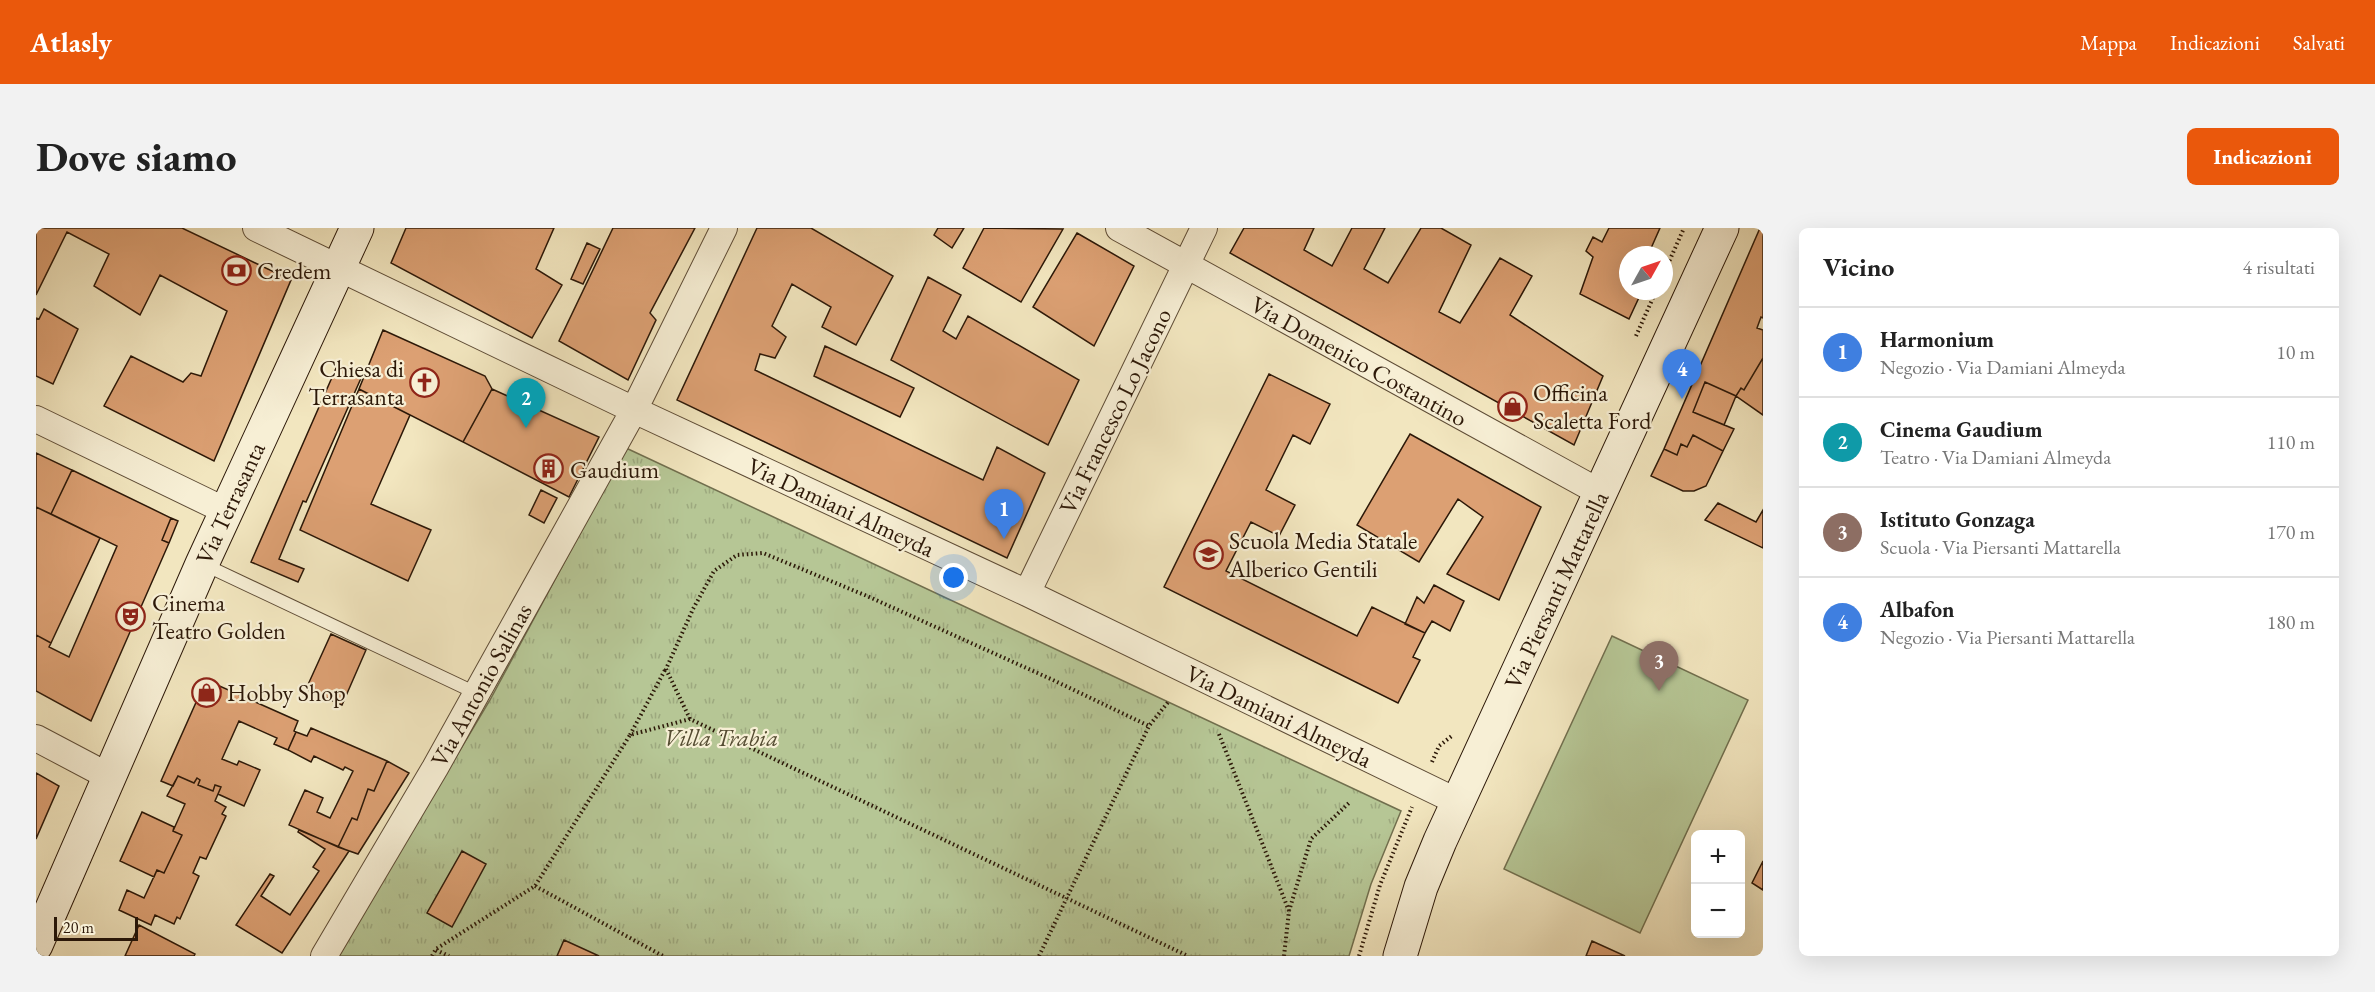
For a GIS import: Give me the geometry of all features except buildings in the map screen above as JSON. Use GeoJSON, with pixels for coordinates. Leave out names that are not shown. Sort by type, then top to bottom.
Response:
{"type":"FeatureCollection","features":[{"type":"Feature","properties":{"kind":"street","name":"Via Damiani Almeyda"},"geometry":{"type":"LineString","coordinates":[[256,228],[634,410],[1027,593],[1458,802]]}},
{"type":"Feature","properties":{"kind":"street","name":"Via Terrasanta"},"geometry":{"type":"LineString","coordinates":[[36,945],[202,564],[357,228]]}},
{"type":"Feature","properties":{"kind":"street","name":"Via Antonio Salinas"},"geometry":{"type":"LineString","coordinates":[[324,956],[435,768],[634,410],[724,228]]}},
{"type":"Feature","properties":{"kind":"street","name":"Via Domenico Costantino"},"geometry":{"type":"LineString","coordinates":[[1119,228],[1601,493]]}},
{"type":"Feature","properties":{"kind":"street","name":"Via Francesco Lo Jacono"},"geometry":{"type":"LineString","coordinates":[[1027,593],[1204,228]]}},
{"type":"Feature","properties":{"kind":"street","name":"Via Piersanti Mattarella"},"geometry":{"type":"LineString","coordinates":[[1400,956],[1420,887],[1722,228]]}},
{"type":"Feature","properties":{"kind":"street"},"geometry":{"type":"LineString","coordinates":[[36,419],[226,511]]}},
{"type":"Feature","properties":{"kind":"street"},"geometry":{"type":"LineString","coordinates":[[36,738],[108,776]]}},
{"type":"Feature","properties":{"kind":"lane"},"geometry":{"type":"LineString","coordinates":[[202,564],[476,693]]}},
{"type":"Feature","properties":{"kind":"path"},"geometry":{"type":"LineString","coordinates":[[1673,253],[1684,228]]}},
{"type":"Feature","properties":{"kind":"path"},"geometry":{"type":"LineString","coordinates":[[432,956],[436,949],[535,886],[630,735],[666,669],[693,609],[714,571],[737,555],[763,553],[878,601],[1149,726]]}},
{"type":"Feature","properties":{"kind":"path"},"geometry":{"type":"LineString","coordinates":[[666,669],[690,719],[1188,956]]}},
{"type":"Feature","properties":{"kind":"path"},"geometry":{"type":"LineString","coordinates":[[1039,956],[1149,726],[1169,701]]}},
{"type":"Feature","properties":{"kind":"path"},"geometry":{"type":"LineString","coordinates":[[630,735],[690,719]]}},
{"type":"Feature","properties":{"kind":"path"},"geometry":{"type":"LineString","coordinates":[[1219,734],[1289,911]]}},
{"type":"Feature","properties":{"kind":"path"},"geometry":{"type":"LineString","coordinates":[[1284,956],[1289,911],[1311,839],[1350,802]]}},
{"type":"Feature","properties":{"kind":"path"},"geometry":{"type":"LineString","coordinates":[[1359,956],[1380,885],[1411,810]]}},
{"type":"Feature","properties":{"kind":"path"},"geometry":{"type":"LineString","coordinates":[[535,886],[663,956]]}},
{"type":"Feature","properties":{"kind":"path"},"geometry":{"type":"LineString","coordinates":[[436,949],[449,956]]}},
{"type":"Feature","properties":{"kind":"green space","name":"Villa Trabia"},"geometry":{"type":"Polygon","coordinates":[[[626,448],[1401,811],[1371,884],[1349,956],[337,956],[490,700],[626,448]]]}},
{"type":"Feature","properties":{"kind":"green space"},"geometry":{"type":"Polygon","coordinates":[[[1612,636],[1748,700],[1640,933],[1504,869],[1612,636]]]}},
{"type":"Feature","properties":{"kind":"place","name":"Credem"},"geometry":{"type":"Point","coordinates":[236,270]}},
{"type":"Feature","properties":{"kind":"place","name":"Chiesa di Terrasanta"},"geometry":{"type":"Point","coordinates":[425,382]}},
{"type":"Feature","properties":{"kind":"place","name":"Albafon"},"geometry":{"type":"Point","coordinates":[1682,399]}},
{"type":"Feature","properties":{"kind":"place","name":"Officina Scaletta Ford"},"geometry":{"type":"Point","coordinates":[1512,406]}},
{"type":"Feature","properties":{"kind":"place","name":"Cinema Gaudium"},"geometry":{"type":"Point","coordinates":[526,428]}},
{"type":"Feature","properties":{"kind":"place","name":"Gaudium"},"geometry":{"type":"Point","coordinates":[549,469]}},
{"type":"Feature","properties":{"kind":"place","name":"Harmonium"},"geometry":{"type":"Point","coordinates":[1004,539]}},
{"type":"Feature","properties":{"kind":"place","name":"Scuola Media Statale Alberico Gentili"},"geometry":{"type":"Point","coordinates":[1208,554]}},
{"type":"Feature","properties":{"kind":"place","name":"Cinema Teatro Golden"},"geometry":{"type":"Point","coordinates":[131,616]}},
{"type":"Feature","properties":{"kind":"place","name":"Istituto Gonzaga"},"geometry":{"type":"Point","coordinates":[1659,691]}},
{"type":"Feature","properties":{"kind":"place","name":"Hobby Shop"},"geometry":{"type":"Point","coordinates":[206,692]}}]}
